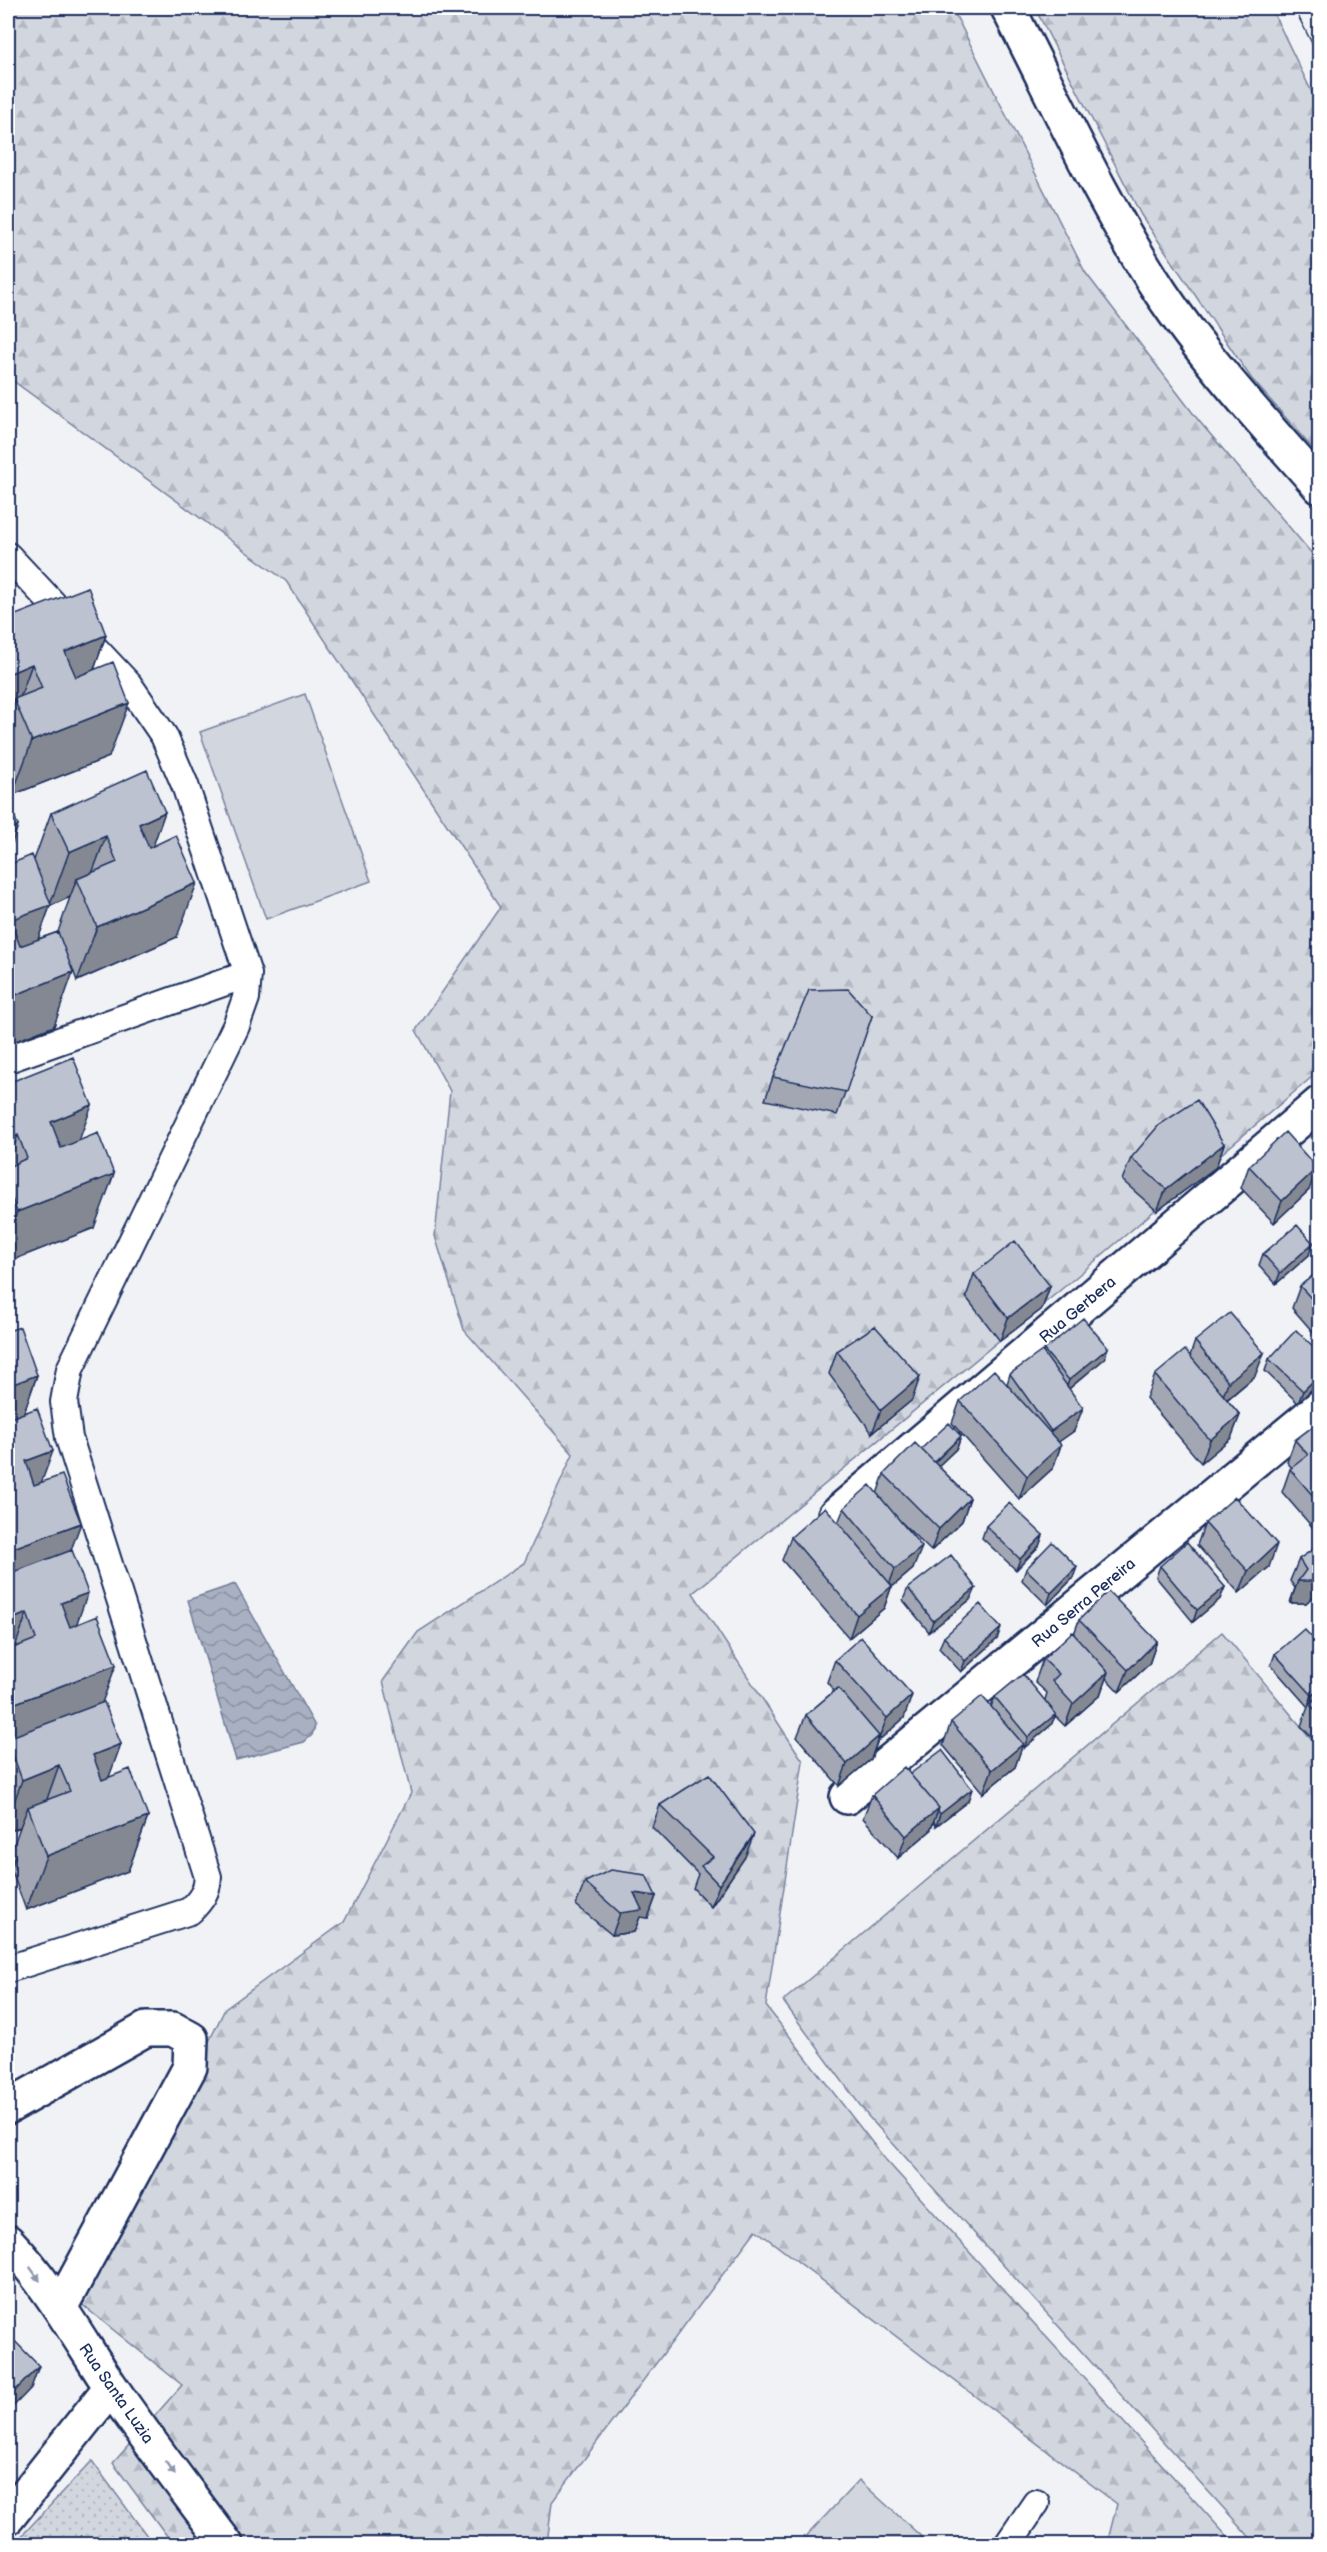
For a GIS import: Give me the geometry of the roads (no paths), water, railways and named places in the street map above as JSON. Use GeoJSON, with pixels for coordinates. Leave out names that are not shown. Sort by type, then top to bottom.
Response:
{"type":"FeatureCollection","features":[{"type":"Feature","properties":{"kind":"street"},"geometry":{"type":"LineString","coordinates":[[1008,8],[1112,211],[1162,293],[1217,368],[1320,487]]}},
{"type":"Feature","properties":{"kind":"street","name":"Rua Gerbera"},"geometry":{"type":"LineString","coordinates":[[835,1515],[1320,1103]]}},
{"type":"Feature","properties":{"kind":"street","name":"Rua Serra Pereira"},"geometry":{"type":"LineString","coordinates":[[847,1797],[1320,1407]]}},
{"type":"Feature","properties":{"kind":"street"},"geometry":{"type":"LineString","coordinates":[[8,2108],[146,2029],[173,2029],[191,2039],[190,2067],[60,2308]]}},
{"type":"Feature","properties":{"kind":"street","name":"Rua Santa Luzia"},"geometry":{"type":"LineString","coordinates":[[8,2242],[60,2308],[111,2387],[226,2544]]}},
{"type":"Feature","properties":{"kind":"street"},"geometry":{"type":"LineString","coordinates":[[8,2517],[111,2387]]}},
{"type":"Feature","properties":{"kind":"lane"},"geometry":{"type":"LineString","coordinates":[[8,556],[129,685],[164,736],[185,785],[248,974],[246,998],[236,1026],[70,1369],[63,1402],[69,1438],[208,1877],[207,1889],[201,1901],[190,1911],[8,1969]]}},
{"type":"Feature","properties":{"kind":"lane"},"geometry":{"type":"LineString","coordinates":[[8,1059],[248,974]]}},
{"type":"Feature","properties":{"kind":"lane"},"geometry":{"type":"LineString","coordinates":[[1008,2544],[1036,2503]]}},
{"type":"Feature","properties":{"kind":"water"},"geometry":{"type":"Polygon","coordinates":[[[235,1584],[315,1726],[312,1735],[304,1742],[236,1760],[188,1600],[235,1584]]]}},
{"type":"Feature","properties":{"kind":"tram line"},"geometry":{"type":"LineString","coordinates":[[1294,8],[1320,59]]}}]}
